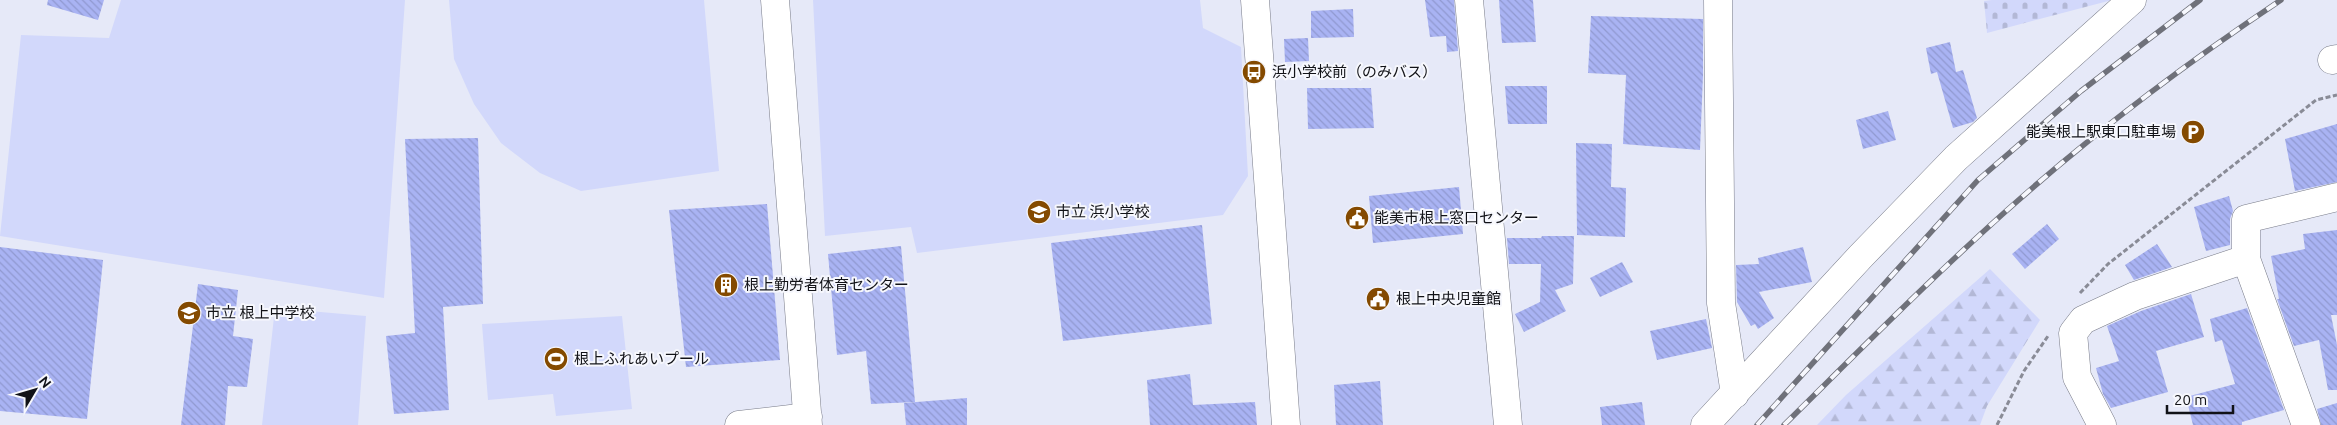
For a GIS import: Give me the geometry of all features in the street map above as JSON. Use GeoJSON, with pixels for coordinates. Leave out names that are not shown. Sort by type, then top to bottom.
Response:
{"type":"FeatureCollection","features":[{"type":"Feature","properties":{"kind":"street"},"geometry":{"type":"LineString","coordinates":[[744,425],[808,421],[774,0]]}},
{"type":"Feature","properties":{"kind":"street"},"geometry":{"type":"LineString","coordinates":[[1255,0],[1286,425]]}},
{"type":"Feature","properties":{"kind":"street"},"geometry":{"type":"LineString","coordinates":[[1469,0],[1508,425]]}},
{"type":"Feature","properties":{"kind":"street"},"geometry":{"type":"LineString","coordinates":[[1718,0],[1721,303],[1735,394]]}},
{"type":"Feature","properties":{"kind":"street"},"geometry":{"type":"LineString","coordinates":[[1705,425],[1844,274],[1956,158],[2132,0]]}},
{"type":"Feature","properties":{"kind":"street"},"geometry":{"type":"LineString","coordinates":[[2306,425],[2246,259],[2246,219],[2337,197]]}},
{"type":"Feature","properties":{"kind":"street"},"geometry":{"type":"LineString","coordinates":[[2102,425],[2077,377],[2073,333],[2083,320],[2135,296],[2246,259]]}},
{"type":"Feature","properties":{"kind":"path"},"geometry":{"type":"LineString","coordinates":[[2077,297],[2088,283],[2108,264],[2316,100],[2337,95]]}},
{"type":"Feature","properties":{"kind":"path"},"geometry":{"type":"LineString","coordinates":[[1997,425],[2024,371],[2050,333]]}},
{"type":"Feature","properties":{"kind":"green space","name":"市立 根上中学校"},"geometry":{"type":"Polygon","coordinates":[[[121,0],[405,0],[384,298],[0,236],[21,35],[109,38],[121,0]]]}},
{"type":"Feature","properties":{"kind":"green space"},"geometry":{"type":"Polygon","coordinates":[[[449,0],[704,0],[719,171],[581,191],[540,173],[501,143],[474,104],[454,59],[449,0]]]}},
{"type":"Feature","properties":{"kind":"green space"},"geometry":{"type":"Polygon","coordinates":[[[813,0],[1200,0],[1203,28],[1241,47],[1248,176],[1223,215],[917,253],[911,227],[825,236],[813,0]]]}},
{"type":"Feature","properties":{"kind":"green space"},"geometry":{"type":"Polygon","coordinates":[[[2112,0],[1987,33],[1984,1],[2112,0]]]}},
{"type":"Feature","properties":{"kind":"green space"},"geometry":{"type":"Polygon","coordinates":[[[1990,269],[2040,320],[1987,406],[1980,425],[1817,425],[1846,395],[1990,269]]]}},
{"type":"Feature","properties":{"kind":"green space"},"geometry":{"type":"Polygon","coordinates":[[[275,308],[366,316],[358,425],[262,425],[275,308]]]}},
{"type":"Feature","properties":{"kind":"green space","name":"根上ふれあいプール"},"geometry":{"type":"Polygon","coordinates":[[[622,316],[632,409],[556,416],[553,394],[488,400],[482,324],[622,316]]]}},
{"type":"Feature","properties":{"kind":"building"},"geometry":{"type":"Polygon","coordinates":[[[48,0],[104,0],[98,20],[47,5],[48,0]]]}},
{"type":"Feature","properties":{"kind":"building"},"geometry":{"type":"Polygon","coordinates":[[[1425,0],[1454,0],[1458,51],[1447,52],[1446,36],[1430,37],[1425,0]]]}},
{"type":"Feature","properties":{"kind":"building"},"geometry":{"type":"Polygon","coordinates":[[[1499,0],[1533,0],[1536,42],[1502,43],[1499,0]]]}},
{"type":"Feature","properties":{"kind":"building"},"geometry":{"type":"Polygon","coordinates":[[[1353,9],[1354,37],[1311,38],[1311,11],[1353,9]]]}},
{"type":"Feature","properties":{"kind":"building"},"geometry":{"type":"Polygon","coordinates":[[[1591,16],[1703,19],[1700,150],[1623,144],[1626,75],[1588,73],[1591,16]]]}},
{"type":"Feature","properties":{"kind":"building"},"geometry":{"type":"Polygon","coordinates":[[[1308,38],[1309,61],[1285,62],[1284,39],[1308,38]]]}},
{"type":"Feature","properties":{"kind":"building"},"geometry":{"type":"Polygon","coordinates":[[[1950,42],[1956,72],[1963,70],[1977,118],[1973,122],[1953,128],[1937,72],[1931,74],[1926,48],[1950,42]]]}},
{"type":"Feature","properties":{"kind":"building"},"geometry":{"type":"Polygon","coordinates":[[[1505,86],[1547,86],[1547,124],[1508,124],[1505,86]]]}},
{"type":"Feature","properties":{"kind":"building"},"geometry":{"type":"Polygon","coordinates":[[[1307,88],[1371,88],[1374,128],[1308,129],[1307,88]]]}},
{"type":"Feature","properties":{"kind":"building"},"geometry":{"type":"Polygon","coordinates":[[[1888,111],[1896,140],[1863,149],[1856,120],[1888,111]]]}},
{"type":"Feature","properties":{"kind":"building"},"geometry":{"type":"Polygon","coordinates":[[[2337,124],[2337,182],[2295,191],[2285,139],[2337,124]]]}},
{"type":"Feature","properties":{"kind":"building"},"geometry":{"type":"Polygon","coordinates":[[[478,138],[483,304],[443,307],[449,410],[394,414],[386,336],[415,333],[405,139],[478,138]]]}},
{"type":"Feature","properties":{"kind":"building"},"geometry":{"type":"Polygon","coordinates":[[[1576,143],[1612,144],[1611,187],[1626,188],[1625,237],[1577,235],[1576,143]]]}},
{"type":"Feature","properties":{"kind":"building"},"geometry":{"type":"Polygon","coordinates":[[[1459,187],[1463,234],[1373,243],[1369,196],[1459,187]]]}},
{"type":"Feature","properties":{"kind":"building"},"geometry":{"type":"Polygon","coordinates":[[[2229,196],[2233,211],[2230,219],[2230,245],[2206,251],[2194,207],[2229,196]]]}},
{"type":"Feature","properties":{"kind":"building","name":"根上勤労者体育センター"},"geometry":{"type":"Polygon","coordinates":[[[767,204],[780,360],[686,367],[669,210],[767,204]]]}},
{"type":"Feature","properties":{"kind":"building"},"geometry":{"type":"Polygon","coordinates":[[[2047,224],[2059,239],[2025,269],[2012,254],[2047,224]]]}},
{"type":"Feature","properties":{"kind":"building"},"geometry":{"type":"Polygon","coordinates":[[[1202,225],[1212,324],[1063,341],[1051,243],[1202,225]]]}},
{"type":"Feature","properties":{"kind":"building"},"geometry":{"type":"Polygon","coordinates":[[[2337,230],[2337,315],[2331,315],[2337,345],[2337,390],[2328,390],[2319,340],[2294,346],[2277,299],[2279,299],[2271,256],[2305,249],[2303,234],[2337,230]]]}},
{"type":"Feature","properties":{"kind":"building"},"geometry":{"type":"Polygon","coordinates":[[[1542,236],[1574,236],[1573,284],[1555,290],[1566,311],[1524,332],[1515,314],[1540,302],[1541,264],[1509,264],[1507,238],[1541,238],[1542,236]]]}},
{"type":"Feature","properties":{"kind":"building"},"geometry":{"type":"Polygon","coordinates":[[[2157,244],[2172,267],[2134,280],[2125,265],[2157,244]]]}},
{"type":"Feature","properties":{"kind":"building"},"geometry":{"type":"Polygon","coordinates":[[[901,246],[915,402],[871,404],[866,351],[837,355],[828,254],[901,246]]]}},
{"type":"Feature","properties":{"kind":"building"},"geometry":{"type":"Polygon","coordinates":[[[0,247],[103,260],[87,419],[0,411],[0,247]]]}},
{"type":"Feature","properties":{"kind":"building"},"geometry":{"type":"Polygon","coordinates":[[[1803,247],[1812,282],[1759,292],[1774,318],[1758,329],[1755,324],[1751,326],[1737,302],[1736,265],[1759,264],[1758,258],[1803,247]]]}},
{"type":"Feature","properties":{"kind":"building"},"geometry":{"type":"Polygon","coordinates":[[[1622,262],[1633,282],[1600,297],[1590,278],[1622,262]]]}},
{"type":"Feature","properties":{"kind":"building"},"geometry":{"type":"Polygon","coordinates":[[[198,284],[238,290],[233,336],[253,339],[247,387],[228,386],[225,425],[181,425],[198,284]]]}},
{"type":"Feature","properties":{"kind":"building"},"geometry":{"type":"Polygon","coordinates":[[[2191,294],[2204,337],[2156,351],[2168,392],[2111,408],[2103,394],[2096,368],[2119,361],[2107,326],[2141,311],[2191,294]]]}},
{"type":"Feature","properties":{"kind":"building"},"geometry":{"type":"Polygon","coordinates":[[[2247,308],[2284,410],[2242,422],[2242,425],[2193,425],[2186,397],[2235,384],[2222,340],[2215,342],[2210,319],[2247,308]]]}},
{"type":"Feature","properties":{"kind":"building"},"geometry":{"type":"Polygon","coordinates":[[[1706,319],[1712,348],[1657,360],[1650,331],[1706,319]]]}},
{"type":"Feature","properties":{"kind":"building"},"geometry":{"type":"Polygon","coordinates":[[[1190,374],[1193,405],[1255,402],[1257,425],[1150,425],[1147,380],[1190,374]]]}},
{"type":"Feature","properties":{"kind":"building"},"geometry":{"type":"Polygon","coordinates":[[[1380,381],[1383,425],[1336,425],[1334,385],[1380,381]]]}},
{"type":"Feature","properties":{"kind":"building"},"geometry":{"type":"Polygon","coordinates":[[[967,398],[967,425],[906,425],[904,403],[967,398]]]}},
{"type":"Feature","properties":{"kind":"building"},"geometry":{"type":"Polygon","coordinates":[[[1642,402],[1645,425],[1602,425],[1600,407],[1642,402]]]}},
{"type":"Feature","properties":{"kind":"building"},"geometry":{"type":"Polygon","coordinates":[[[2337,403],[2337,425],[2321,425],[2317,409],[2337,403]]]}},
{"type":"Feature","properties":{"kind":"railway"},"geometry":{"type":"LineString","coordinates":[[1757,425],[1978,180],[2081,91],[2200,0]]}},
{"type":"Feature","properties":{"kind":"railway"},"geometry":{"type":"LineString","coordinates":[[1784,425],[1893,317],[2038,183],[2139,101],[2209,49],[2281,0]]}},
{"type":"Feature","properties":{"kind":"place","name":"浜小学校前（のみバス）"},"geometry":{"type":"Point","coordinates":[1254,72]}},
{"type":"Feature","properties":{"kind":"place","name":"能美根上駅東口駐車場"},"geometry":{"type":"Point","coordinates":[2193,132]}},
{"type":"Feature","properties":{"kind":"place","name":"市立 浜小学校"},"geometry":{"type":"Point","coordinates":[1039,212]}},
{"type":"Feature","properties":{"kind":"place","name":"能美市根上窓口センター"},"geometry":{"type":"Point","coordinates":[1357,218]}},
{"type":"Feature","properties":{"kind":"place","name":"根上勤労者体育センター"},"geometry":{"type":"Point","coordinates":[726,285]}},
{"type":"Feature","properties":{"kind":"place","name":"根上中央児童館"},"geometry":{"type":"Point","coordinates":[1378,299]}},
{"type":"Feature","properties":{"kind":"place","name":"市立 根上中学校"},"geometry":{"type":"Point","coordinates":[189,313]}},
{"type":"Feature","properties":{"kind":"place","name":"根上ふれあいプール"},"geometry":{"type":"Point","coordinates":[556,359]}}]}
